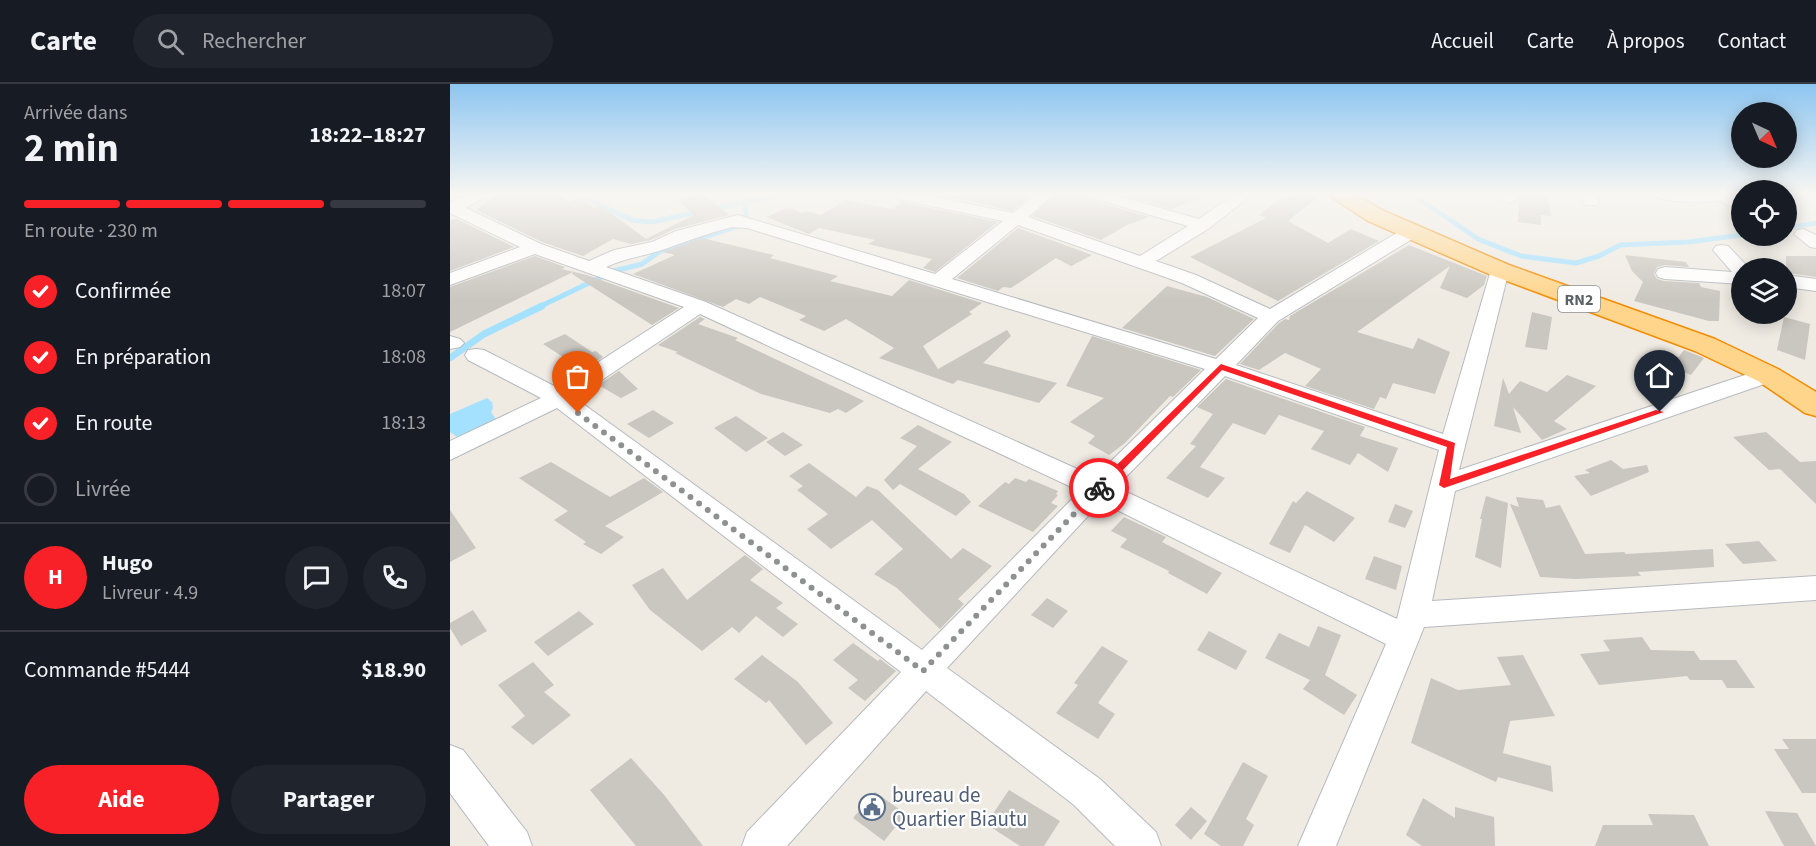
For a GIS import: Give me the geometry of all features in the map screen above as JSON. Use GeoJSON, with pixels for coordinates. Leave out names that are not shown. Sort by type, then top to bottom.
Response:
{"type":"FeatureCollection","features":[{"type":"Feature","properties":{"kind":"highway","name":"RN2"},"geometry":{"type":"LineString","coordinates":[[1406,230],[1500,270],[1705,345],[1811,395]]}},
{"type":"Feature","properties":{"kind":"street"},"geometry":{"type":"LineString","coordinates":[[497,230],[535,248],[699,306],[1098,489],[1409,626],[1816,588]]}},
{"type":"Feature","properties":{"kind":"street"},"geometry":{"type":"LineString","coordinates":[[602,271],[620,254],[657,246],[682,235],[706,230]]}},
{"type":"Feature","properties":{"kind":"street"},"geometry":{"type":"LineString","coordinates":[[764,230],[1221,367],[1452,446]]}},
{"type":"Feature","properties":{"kind":"street"},"geometry":{"type":"LineString","coordinates":[[937,282],[1000,230]]}},
{"type":"Feature","properties":{"kind":"street"},"geometry":{"type":"LineString","coordinates":[[1047,230],[1189,279],[1271,317]]}},
{"type":"Feature","properties":{"kind":"street"},"geometry":{"type":"LineString","coordinates":[[1142,263],[1195,230]]}},
{"type":"Feature","properties":{"kind":"street"},"geometry":{"type":"LineString","coordinates":[[761,846],[923,671],[1098,489],[1271,317],[1411,232]]}},
{"type":"Feature","properties":{"kind":"street"},"geometry":{"type":"LineString","coordinates":[[450,279],[535,248]]}},
{"type":"Feature","properties":{"kind":"street"},"geometry":{"type":"LineString","coordinates":[[1722,250],[1731,260]]}},
{"type":"Feature","properties":{"kind":"street"},"geometry":{"type":"LineString","coordinates":[[1317,846],[1409,626],[1452,446],[1500,270]]}},
{"type":"Feature","properties":{"kind":"street"},"geometry":{"type":"LineString","coordinates":[[1665,273],[1731,277]]}},
{"type":"Feature","properties":{"kind":"street"},"geometry":{"type":"LineString","coordinates":[[1797,282],[1816,285]]}},
{"type":"Feature","properties":{"kind":"street"},"geometry":{"type":"LineString","coordinates":[[450,451],[559,398],[699,306]]}},
{"type":"Feature","properties":{"kind":"street"},"geometry":{"type":"LineString","coordinates":[[460,347],[559,398],[1088,792],[1142,846]]}},
{"type":"Feature","properties":{"kind":"street"},"geometry":{"type":"LineString","coordinates":[[1444,485],[1768,375]]}},
{"type":"Feature","properties":{"kind":"street"},"geometry":{"type":"LineString","coordinates":[[450,763],[513,846]]}},
{"type":"Feature","properties":{"kind":"water"},"geometry":{"type":"Polygon","coordinates":[[[487,398],[492,402],[491,412],[497,421],[460,439],[450,432],[450,414],[487,398]]]}},
{"type":"Feature","properties":{"kind":"building"},"geometry":{"type":"Polygon","coordinates":[[[450,230],[478,230],[514,247],[450,271],[450,230]]]}},
{"type":"Feature","properties":{"kind":"building"},"geometry":{"type":"Polygon","coordinates":[[[516,230],[633,230],[646,239],[665,230],[674,230],[651,240],[631,244],[613,239],[583,256],[542,242],[516,230]]]}},
{"type":"Feature","properties":{"kind":"building"},"geometry":{"type":"Polygon","coordinates":[[[798,230],[816,230],[809,234],[798,230]]]}},
{"type":"Feature","properties":{"kind":"building"},"geometry":{"type":"Polygon","coordinates":[[[826,230],[988,230],[935,272],[923,268],[932,259],[868,244],[875,240],[826,230]]]}},
{"type":"Feature","properties":{"kind":"building"},"geometry":{"type":"Polygon","coordinates":[[[1016,230],[1022,230],[1092,255],[1071,266],[1056,258],[1011,288],[1003,287],[998,291],[957,278],[1016,230]]]}},
{"type":"Feature","properties":{"kind":"building"},"geometry":{"type":"Polygon","coordinates":[[[1071,230],[1119,230],[1101,240],[1071,230]]]}},
{"type":"Feature","properties":{"kind":"building"},"geometry":{"type":"Polygon","coordinates":[[[1243,230],[1304,230],[1328,243],[1352,230],[1379,241],[1278,301],[1190,257],[1243,230]]]}},
{"type":"Feature","properties":{"kind":"building"},"geometry":{"type":"Polygon","coordinates":[[[702,238],[774,255],[770,258],[838,276],[830,281],[892,296],[909,280],[982,303],[969,312],[972,314],[923,346],[938,369],[1007,330],[1011,336],[983,363],[1057,383],[1039,403],[958,380],[953,384],[879,358],[894,348],[846,319],[824,331],[799,320],[806,316],[760,297],[749,304],[736,299],[723,307],[633,274],[675,255],[663,252],[702,238]]]}},
{"type":"Feature","properties":{"kind":"building"},"geometry":{"type":"Polygon","coordinates":[[[1409,245],[1487,276],[1484,285],[1467,298],[1440,288],[1450,266],[1357,332],[1413,349],[1418,338],[1450,352],[1435,394],[1393,383],[1386,399],[1380,397],[1374,409],[1305,386],[1321,369],[1285,353],[1259,370],[1240,364],[1279,323],[1285,319],[1289,320],[1290,316],[1409,245]]]}},
{"type":"Feature","properties":{"kind":"building"},"geometry":{"type":"Polygon","coordinates":[[[1625,255],[1686,262],[1689,267],[1665,265],[1657,267],[1654,274],[1657,279],[1664,281],[1699,283],[1701,287],[1720,291],[1719,321],[1709,321],[1634,301],[1643,282],[1632,271],[1625,255]]]}},
{"type":"Feature","properties":{"kind":"building"},"geometry":{"type":"Polygon","coordinates":[[[535,256],[565,267],[562,269],[587,275],[679,308],[652,325],[572,274],[573,272],[450,332],[450,287],[535,256]]]}},
{"type":"Feature","properties":{"kind":"building"},"geometry":{"type":"Polygon","coordinates":[[[1786,256],[1816,256],[1816,277],[1797,274],[1797,258],[1786,258],[1786,256]]]}},
{"type":"Feature","properties":{"kind":"building"},"geometry":{"type":"Polygon","coordinates":[[[1167,286],[1207,297],[1254,319],[1215,356],[1122,328],[1167,286]]]}},
{"type":"Feature","properties":{"kind":"building"},"geometry":{"type":"Polygon","coordinates":[[[1532,312],[1552,317],[1547,350],[1525,347],[1532,312]]]}},
{"type":"Feature","properties":{"kind":"building"},"geometry":{"type":"Polygon","coordinates":[[[700,317],[705,319],[698,324],[738,338],[735,340],[864,401],[846,413],[838,409],[830,413],[761,394],[675,353],[678,352],[658,345],[700,317]]]}},
{"type":"Feature","properties":{"kind":"building"},"geometry":{"type":"Polygon","coordinates":[[[1797,320],[1810,324],[1805,360],[1777,350],[1783,324],[1797,324],[1797,320]]]}},
{"type":"Feature","properties":{"kind":"building"},"geometry":{"type":"Polygon","coordinates":[[[565,334],[603,357],[583,370],[543,344],[565,334]]]}},
{"type":"Feature","properties":{"kind":"building"},"geometry":{"type":"Polygon","coordinates":[[[1092,336],[1201,370],[1173,397],[1170,396],[1125,443],[1109,455],[1088,443],[1095,436],[1070,422],[1104,398],[1066,386],[1092,336]]]}},
{"type":"Feature","properties":{"kind":"building"},"geometry":{"type":"Polygon","coordinates":[[[1684,350],[1704,358],[1691,375],[1671,367],[1684,350]]]}},
{"type":"Feature","properties":{"kind":"building"},"geometry":{"type":"Polygon","coordinates":[[[619,371],[638,389],[621,398],[598,385],[619,371]]]}},
{"type":"Feature","properties":{"kind":"building"},"geometry":{"type":"Polygon","coordinates":[[[1665,371],[1684,379],[1671,394],[1652,386],[1665,371]]]}},
{"type":"Feature","properties":{"kind":"building"},"geometry":{"type":"Polygon","coordinates":[[[1567,375],[1596,386],[1554,421],[1567,429],[1542,440],[1513,407],[1521,433],[1494,426],[1503,378],[1509,394],[1520,381],[1547,392],[1567,375]]]}},
{"type":"Feature","properties":{"kind":"building"},"geometry":{"type":"Polygon","coordinates":[[[1226,379],[1365,427],[1360,436],[1398,448],[1388,472],[1358,453],[1350,465],[1311,449],[1324,431],[1279,415],[1265,435],[1233,423],[1200,467],[1225,478],[1208,498],[1166,478],[1196,446],[1190,444],[1213,414],[1197,407],[1226,379]]]}},
{"type":"Feature","properties":{"kind":"building"},"geometry":{"type":"Polygon","coordinates":[[[653,410],[674,423],[649,438],[627,424],[653,410]]]}},
{"type":"Feature","properties":{"kind":"building"},"geometry":{"type":"Polygon","coordinates":[[[736,416],[768,438],[746,452],[714,428],[736,416]]]}},
{"type":"Feature","properties":{"kind":"building"},"geometry":{"type":"Polygon","coordinates":[[[918,425],[952,442],[918,469],[964,494],[971,502],[956,516],[900,484],[893,490],[884,480],[917,446],[900,438],[918,425]]]}},
{"type":"Feature","properties":{"kind":"building"},"geometry":{"type":"Polygon","coordinates":[[[783,432],[803,445],[785,456],[766,442],[783,432]]]}},
{"type":"Feature","properties":{"kind":"building"},"geometry":{"type":"Polygon","coordinates":[[[1766,432],[1800,462],[1816,461],[1816,504],[1780,469],[1769,470],[1733,437],[1766,432]]]}},
{"type":"Feature","properties":{"kind":"building"},"geometry":{"type":"Polygon","coordinates":[[[1611,460],[1623,469],[1647,465],[1649,472],[1591,496],[1574,476],[1590,473],[1585,470],[1611,460]]]}},
{"type":"Feature","properties":{"kind":"building"},"geometry":{"type":"Polygon","coordinates":[[[551,462],[610,497],[644,478],[663,492],[605,526],[624,537],[601,554],[583,544],[586,542],[554,520],[568,511],[519,478],[551,462]]]}},
{"type":"Feature","properties":{"kind":"building"},"geometry":{"type":"Polygon","coordinates":[[[809,463],[856,497],[867,486],[878,490],[951,559],[963,548],[992,566],[958,599],[964,604],[940,629],[897,588],[874,574],[903,549],[872,520],[831,549],[807,529],[828,514],[797,490],[803,486],[789,476],[809,463]]]}},
{"type":"Feature","properties":{"kind":"building"},"geometry":{"type":"Polygon","coordinates":[[[1015,478],[1026,482],[1029,479],[1058,491],[1056,494],[1058,495],[1051,503],[1058,506],[1033,532],[978,506],[1005,482],[1009,484],[1015,478]]]}},
{"type":"Feature","properties":{"kind":"building"},"geometry":{"type":"Polygon","coordinates":[[[1307,491],[1355,518],[1334,542],[1305,525],[1290,553],[1269,544],[1293,501],[1296,503],[1307,491]]]}},
{"type":"Feature","properties":{"kind":"building"},"geometry":{"type":"Polygon","coordinates":[[[1486,496],[1508,503],[1501,568],[1475,557],[1482,519],[1480,519],[1486,496]]]}},
{"type":"Feature","properties":{"kind":"building"},"geometry":{"type":"Polygon","coordinates":[[[1516,497],[1543,500],[1546,508],[1560,505],[1585,554],[1713,549],[1714,567],[1638,572],[1641,576],[1575,579],[1540,577],[1510,504],[1519,507],[1516,497]]]}},
{"type":"Feature","properties":{"kind":"building"},"geometry":{"type":"Polygon","coordinates":[[[1395,504],[1413,511],[1405,528],[1388,522],[1395,504]]]}},
{"type":"Feature","properties":{"kind":"building"},"geometry":{"type":"Polygon","coordinates":[[[450,510],[476,548],[450,562],[450,510]]]}},
{"type":"Feature","properties":{"kind":"building"},"geometry":{"type":"Polygon","coordinates":[[[1124,517],[1166,537],[1162,542],[1222,573],[1207,594],[1168,573],[1169,571],[1120,547],[1127,539],[1111,531],[1124,517]]]}},
{"type":"Feature","properties":{"kind":"building"},"geometry":{"type":"Polygon","coordinates":[[[1759,541],[1777,561],[1743,564],[1725,544],[1759,541]]]}},
{"type":"Feature","properties":{"kind":"building"},"geometry":{"type":"Polygon","coordinates":[[[745,555],[763,569],[750,580],[783,603],[776,608],[798,624],[783,637],[756,616],[739,633],[732,627],[702,651],[650,610],[632,585],[663,568],[687,600],[745,555]]]}},
{"type":"Feature","properties":{"kind":"building"},"geometry":{"type":"Polygon","coordinates":[[[1374,556],[1402,566],[1396,590],[1365,579],[1374,556]]]}},
{"type":"Feature","properties":{"kind":"building"},"geometry":{"type":"Polygon","coordinates":[[[1047,598],[1068,611],[1053,628],[1031,615],[1047,598]]]}},
{"type":"Feature","properties":{"kind":"building"},"geometry":{"type":"Polygon","coordinates":[[[473,610],[487,631],[461,646],[450,628],[450,623],[473,610]]]}},
{"type":"Feature","properties":{"kind":"building"},"geometry":{"type":"Polygon","coordinates":[[[579,611],[594,624],[548,656],[534,642],[579,611]]]}},
{"type":"Feature","properties":{"kind":"building"},"geometry":{"type":"Polygon","coordinates":[[[1318,626],[1341,635],[1325,675],[1357,695],[1344,715],[1303,689],[1310,680],[1265,658],[1279,633],[1309,647],[1318,626]]]}},
{"type":"Feature","properties":{"kind":"building"},"geometry":{"type":"Polygon","coordinates":[[[1209,631],[1247,651],[1236,670],[1197,650],[1209,631]]]}},
{"type":"Feature","properties":{"kind":"building"},"geometry":{"type":"Polygon","coordinates":[[[1642,637],[1651,650],[1694,651],[1700,660],[1736,660],[1755,688],[1727,688],[1722,680],[1690,680],[1687,676],[1599,685],[1580,654],[1610,651],[1603,640],[1642,637]]]}},
{"type":"Feature","properties":{"kind":"building"},"geometry":{"type":"Polygon","coordinates":[[[853,643],[896,671],[865,701],[848,688],[858,680],[833,660],[853,643]]]}},
{"type":"Feature","properties":{"kind":"building"},"geometry":{"type":"Polygon","coordinates":[[[1102,646],[1128,661],[1098,703],[1115,714],[1098,739],[1056,713],[1078,685],[1074,683],[1102,646]]]}},
{"type":"Feature","properties":{"kind":"building"},"geometry":{"type":"Polygon","coordinates":[[[762,655],[798,682],[833,723],[806,745],[769,700],[766,703],[734,679],[762,655]]]}},
{"type":"Feature","properties":{"kind":"building"},"geometry":{"type":"Polygon","coordinates":[[[1523,655],[1555,716],[1510,721],[1503,753],[1551,766],[1553,792],[1498,777],[1496,782],[1411,743],[1431,678],[1458,690],[1511,685],[1497,657],[1523,655]]]}},
{"type":"Feature","properties":{"kind":"building"},"geometry":{"type":"Polygon","coordinates":[[[533,662],[554,685],[544,692],[571,715],[533,745],[511,727],[525,716],[498,685],[533,662]]]}},
{"type":"Feature","properties":{"kind":"building"},"geometry":{"type":"Polygon","coordinates":[[[1782,739],[1816,739],[1816,793],[1802,793],[1774,749],[1789,749],[1782,739]]]}},
{"type":"Feature","properties":{"kind":"building"},"geometry":{"type":"Polygon","coordinates":[[[631,758],[665,796],[703,846],[636,846],[590,790],[631,758]]]}},
{"type":"Feature","properties":{"kind":"building"},"geometry":{"type":"Polygon","coordinates":[[[1243,762],[1268,776],[1246,819],[1254,825],[1243,846],[1221,846],[1204,834],[1243,762]]]}},
{"type":"Feature","properties":{"kind":"building"},"geometry":{"type":"Polygon","coordinates":[[[1009,790],[1060,821],[1044,846],[1020,846],[986,824],[1009,790]]]}},
{"type":"Feature","properties":{"kind":"building"},"geometry":{"type":"Polygon","coordinates":[[[875,792],[906,814],[884,841],[853,818],[875,792]]]}},
{"type":"Feature","properties":{"kind":"building"},"geometry":{"type":"Polygon","coordinates":[[[1423,798],[1455,818],[1455,807],[1494,817],[1495,846],[1422,846],[1406,835],[1423,798]]]}},
{"type":"Feature","properties":{"kind":"building"},"geometry":{"type":"Polygon","coordinates":[[[1191,807],[1207,821],[1191,840],[1175,825],[1191,807]]]}},
{"type":"Feature","properties":{"kind":"building"},"geometry":{"type":"Polygon","coordinates":[[[1765,811],[1797,813],[1816,846],[1784,846],[1765,811]]]}},
{"type":"Feature","properties":{"kind":"building"},"geometry":{"type":"Polygon","coordinates":[[[1648,814],[1694,815],[1709,846],[1595,846],[1603,825],[1653,825],[1648,814]]]}},
{"type":"Feature","properties":{"kind":"waterway"},"geometry":{"type":"LineString","coordinates":[[539,307],[614,271],[642,264],[660,251],[727,230]]}},
{"type":"Feature","properties":{"kind":"waterway"},"geometry":{"type":"LineString","coordinates":[[1464,230],[1478,239],[1521,256],[1576,263],[1599,256],[1620,245],[1688,242],[1731,236]]}},
{"type":"Feature","properties":{"kind":"waterway"},"geometry":{"type":"LineString","coordinates":[[450,358],[484,334],[542,306]]}},
{"type":"Feature","properties":{"kind":"way so far"},"geometry":{"type":"LineString","coordinates":[[578,413],[923,671],[1099,488]]}},
{"type":"Feature","properties":{"kind":"place","name":"bureau de Quartier Biautu"},"geometry":{"type":"Point","coordinates":[872,807]}},
{"type":"Feature","properties":{"kind":"route"},"geometry":{"type":"LineString","coordinates":[[1099,488],[1221,367],[1452,446],[1444,485],[1660,412]]}}]}
